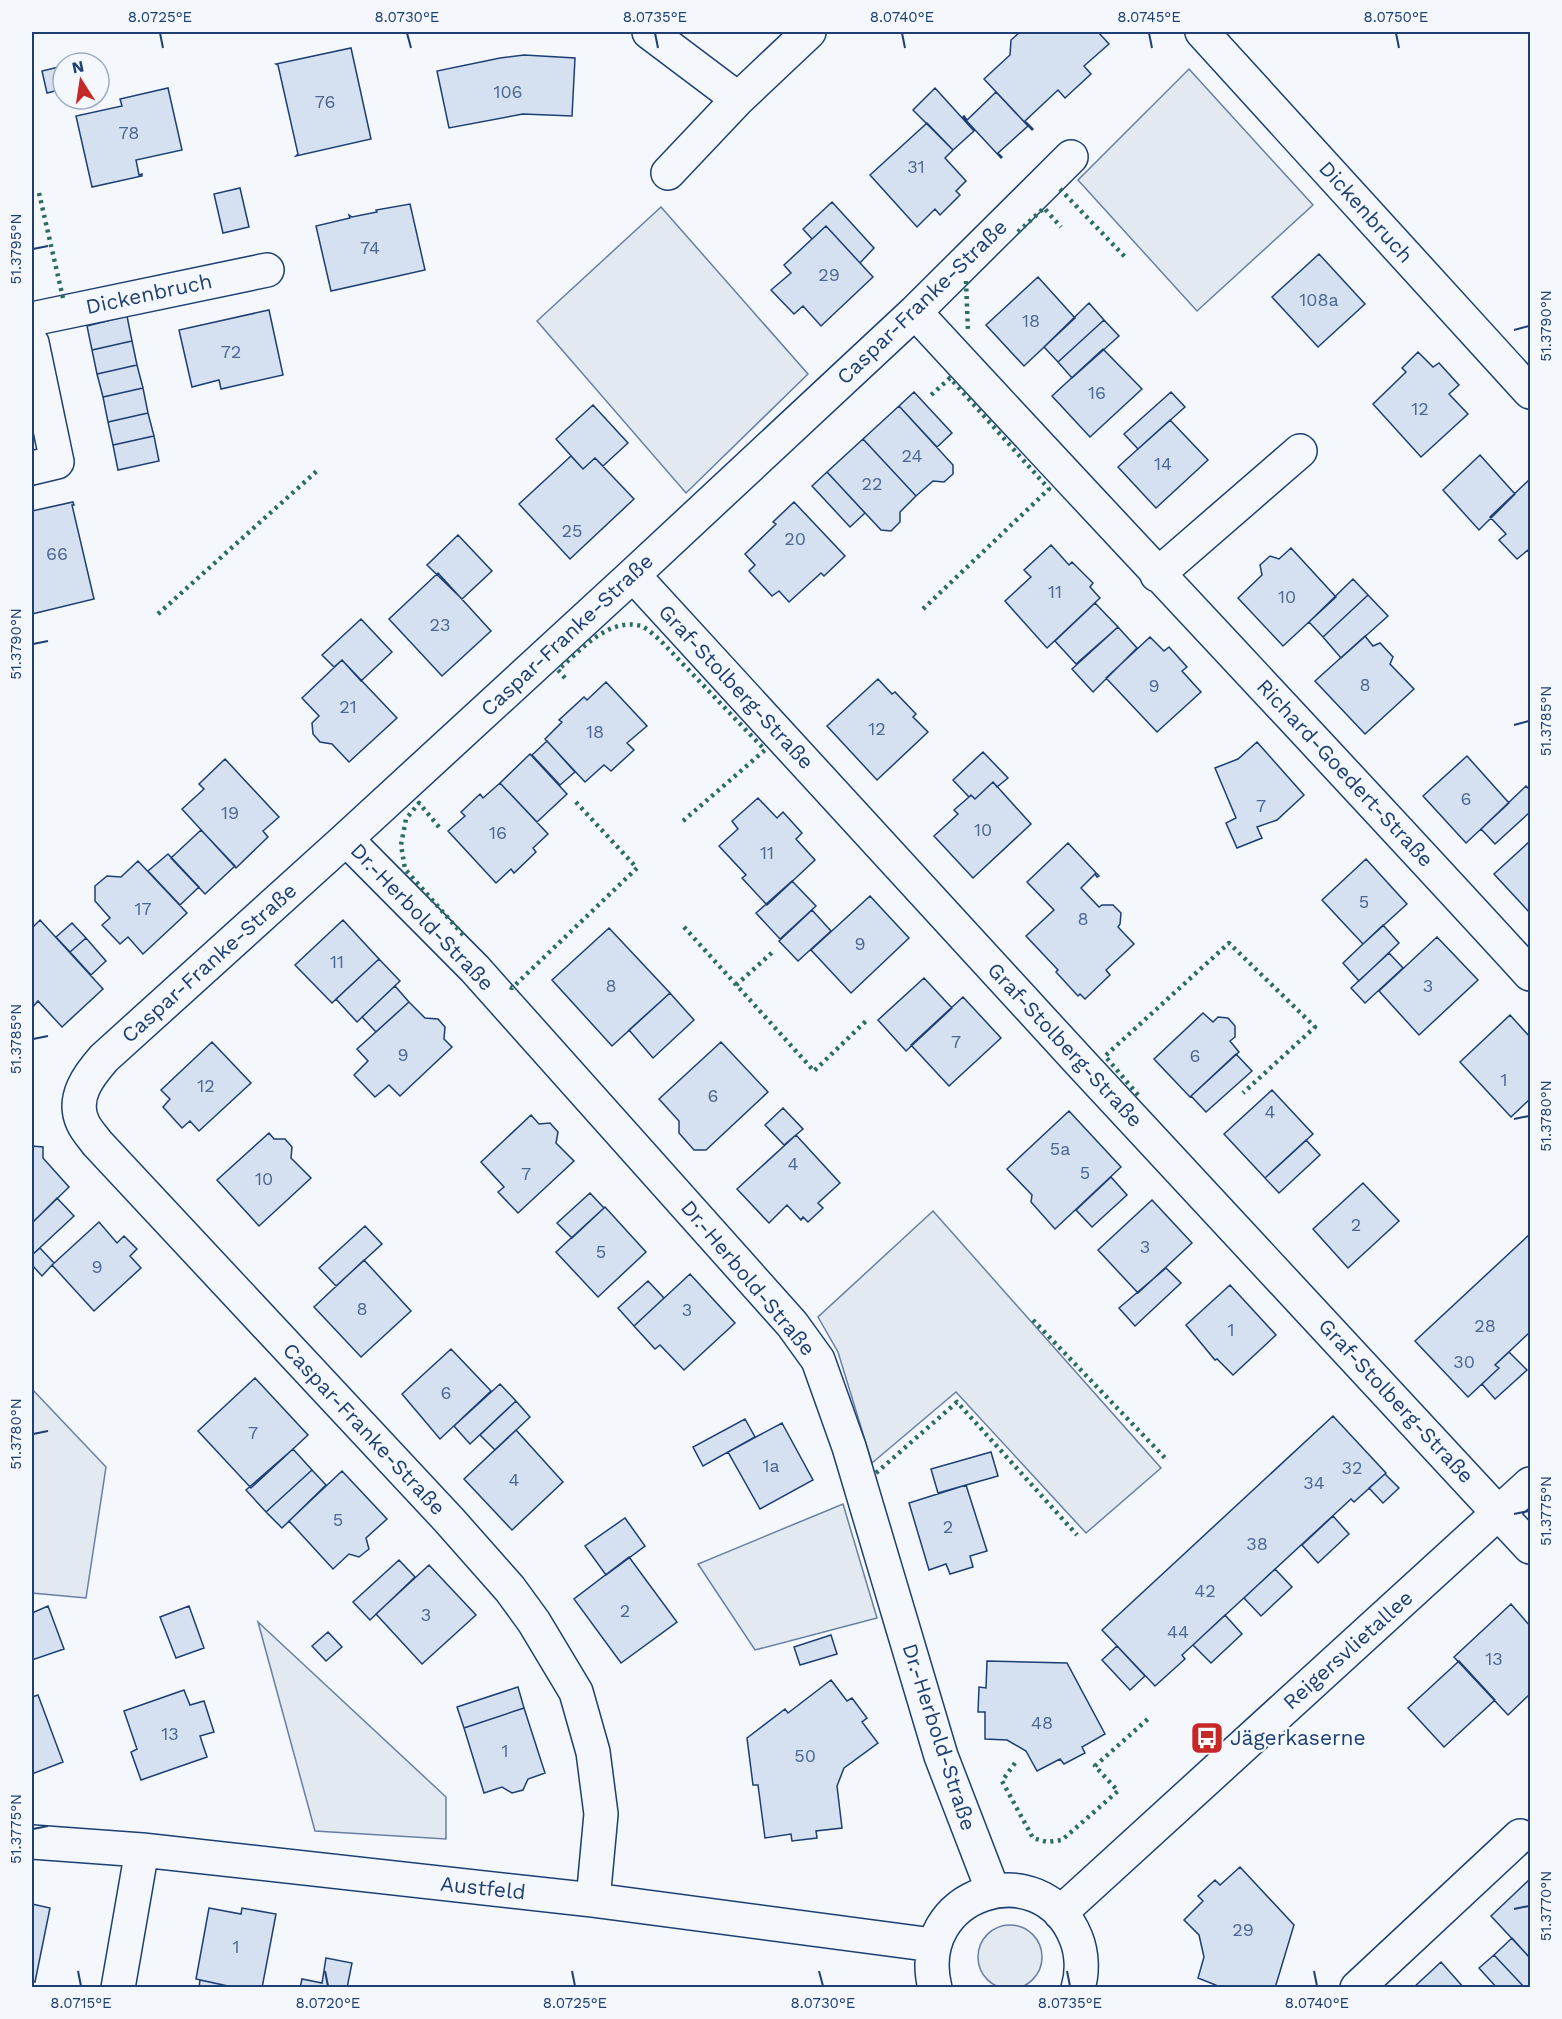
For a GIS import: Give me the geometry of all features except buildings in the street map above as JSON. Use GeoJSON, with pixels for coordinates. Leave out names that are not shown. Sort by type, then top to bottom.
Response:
{"type":"FeatureCollection","features":[{"type":"Feature","properties":{"kind":"street"},"geometry":{"type":"LineString","coordinates":[[649,32],[738,99]]}},
{"type":"Feature","properties":{"kind":"street"},"geometry":{"type":"LineString","coordinates":[[668,173],[738,99],[809,32]]}},
{"type":"Feature","properties":{"kind":"street","name":"Dickenbruch"},"geometry":{"type":"LineString","coordinates":[[1202,32],[1530,392]]}},
{"type":"Feature","properties":{"kind":"street","name":"Caspar-Franke-Straße"},"geometry":{"type":"LineString","coordinates":[[593,1900],[601,1814],[593,1752],[576,1692],[534,1622],[510,1589],[449,1520],[105,1151],[82,1121],[79,1099],[86,1079],[104,1058],[345,839],[915,312],[1071,157]]}},
{"type":"Feature","properties":{"kind":"street","name":"Dickenbruch"},"geometry":{"type":"LineString","coordinates":[[32,319],[267,270]]}},
{"type":"Feature","properties":{"kind":"street","name":"Richard-Goedert-Straße"},"geometry":{"type":"LineString","coordinates":[[915,312],[1530,974]]}},
{"type":"Feature","properties":{"kind":"street"},"geometry":{"type":"LineString","coordinates":[[32,343],[57,462],[32,468]]}},
{"type":"Feature","properties":{"kind":"street"},"geometry":{"type":"LineString","coordinates":[[1157,574],[1300,451]]}},
{"type":"Feature","properties":{"kind":"street","name":"Graf-Stolberg-Straße"},"geometry":{"type":"LineString","coordinates":[[633,574],[1078,1060],[1530,1547]]}},
{"type":"Feature","properties":{"kind":"street","name":"Dr.-Herbold-Straße"},"geometry":{"type":"LineString","coordinates":[[345,839],[475,969],[792,1324],[818,1360],[849,1447],[941,1756],[993,1891]]}},
{"type":"Feature","properties":{"kind":"street","name":"Reigersvlietallee"},"geometry":{"type":"LineString","coordinates":[[1060,1913],[1530,1484]]}},
{"type":"Feature","properties":{"kind":"street"},"geometry":{"type":"LineString","coordinates":[[1357,1988],[1520,1836]]}},
{"type":"Feature","properties":{"kind":"street","name":"Austfeld"},"geometry":{"type":"LineString","coordinates":[[32,1842],[142,1850],[593,1900],[933,1945]]}},
{"type":"Feature","properties":{"kind":"street"},"geometry":{"type":"LineString","coordinates":[[118,1988],[142,1850]]}},
{"type":"Feature","properties":{"kind":"street"},"geometry":{"type":"LineString","coordinates":[[935,1988],[931,1971],[933,1945],[940,1930],[956,1910],[976,1896],[993,1891],[1015,1891],[1036,1896],[1049,1903],[1072,1928],[1079,1946],[1082,1965],[1078,1988]]}},
{"type":"Feature","properties":{"kind":"shaded area"},"geometry":{"type":"Polygon","coordinates":[[[1189,69],[1313,205],[1197,311],[1078,180],[1189,69]]]}},
{"type":"Feature","properties":{"kind":"shaded area"},"geometry":{"type":"Polygon","coordinates":[[[661,207],[808,374],[686,493],[537,321],[661,207]]]}},
{"type":"Feature","properties":{"kind":"shaded area"},"geometry":{"type":"Polygon","coordinates":[[[933,1211],[1161,1468],[1086,1533],[956,1392],[872,1463],[838,1352],[818,1317],[933,1211]]]}},
{"type":"Feature","properties":{"kind":"shaded area"},"geometry":{"type":"Polygon","coordinates":[[[32,1389],[106,1467],[86,1598],[32,1593],[32,1389]]]}},
{"type":"Feature","properties":{"kind":"shaded area"},"geometry":{"type":"Polygon","coordinates":[[[843,1504],[877,1618],[755,1650],[698,1564],[843,1504]]]}},
{"type":"Feature","properties":{"kind":"shaded area"},"geometry":{"type":"Polygon","coordinates":[[[258,1622],[446,1797],[446,1839],[315,1831],[258,1622]]]}},
{"type":"Feature","properties":{"kind":"shaded area"},"geometry":{"type":"Polygon","coordinates":[[[1004,1925],[1016,1925],[1033,1934],[1040,1945],[1042,1957],[1040,1969],[1033,1980],[1016,1989],[1004,1989],[992,1984],[983,1975],[978,1963],[978,1951],[983,1939],[992,1930],[1004,1925]]]}},
{"type":"Feature","properties":{"kind":"hedge"},"geometry":{"type":"LineString","coordinates":[[1060,189],[1125,257]]}},
{"type":"Feature","properties":{"kind":"hedge"},"geometry":{"type":"LineString","coordinates":[[39,193],[63,298]]}},
{"type":"Feature","properties":{"kind":"hedge"},"geometry":{"type":"LineString","coordinates":[[1018,232],[1044,208],[1061,227]]}},
{"type":"Feature","properties":{"kind":"hedge"},"geometry":{"type":"LineString","coordinates":[[966,281],[968,332]]}},
{"type":"Feature","properties":{"kind":"hedge"},"geometry":{"type":"LineString","coordinates":[[923,609],[1049,489],[950,378],[930,396]]}},
{"type":"Feature","properties":{"kind":"hedge"},"geometry":{"type":"LineString","coordinates":[[158,614],[318,470]]}},
{"type":"Feature","properties":{"kind":"hedge"},"geometry":{"type":"LineString","coordinates":[[565,678],[558,670],[595,638],[617,626],[641,626],[660,640],[765,750],[683,821]]}},
{"type":"Feature","properties":{"kind":"hedge"},"geometry":{"type":"LineString","coordinates":[[510,987],[512,988],[637,868],[574,800]]}},
{"type":"Feature","properties":{"kind":"hedge"},"geometry":{"type":"LineString","coordinates":[[439,827],[419,803],[406,819],[401,845],[405,869],[464,936]]}},
{"type":"Feature","properties":{"kind":"hedge"},"geometry":{"type":"LineString","coordinates":[[684,927],[814,1071],[866,1021]]}},
{"type":"Feature","properties":{"kind":"hedge"},"geometry":{"type":"LineString","coordinates":[[1138,1095],[1105,1056],[1229,943],[1315,1027],[1243,1093]]}},
{"type":"Feature","properties":{"kind":"hedge"},"geometry":{"type":"LineString","coordinates":[[736,985],[775,950]]}},
{"type":"Feature","properties":{"kind":"hedge"},"geometry":{"type":"LineString","coordinates":[[1033,1320],[1167,1460]]}},
{"type":"Feature","properties":{"kind":"hedge"},"geometry":{"type":"LineString","coordinates":[[876,1473],[957,1402],[1077,1535]]}},
{"type":"Feature","properties":{"kind":"hedge"},"geometry":{"type":"LineString","coordinates":[[1015,1763],[1002,1781],[1033,1838],[1047,1842],[1062,1840],[1118,1791],[1095,1766],[1149,1718]]}},
{"type":"Feature","properties":{"kind":"place","name":"Jägerkaserne"},"geometry":{"type":"Point","coordinates":[1207,1738]}}]}
